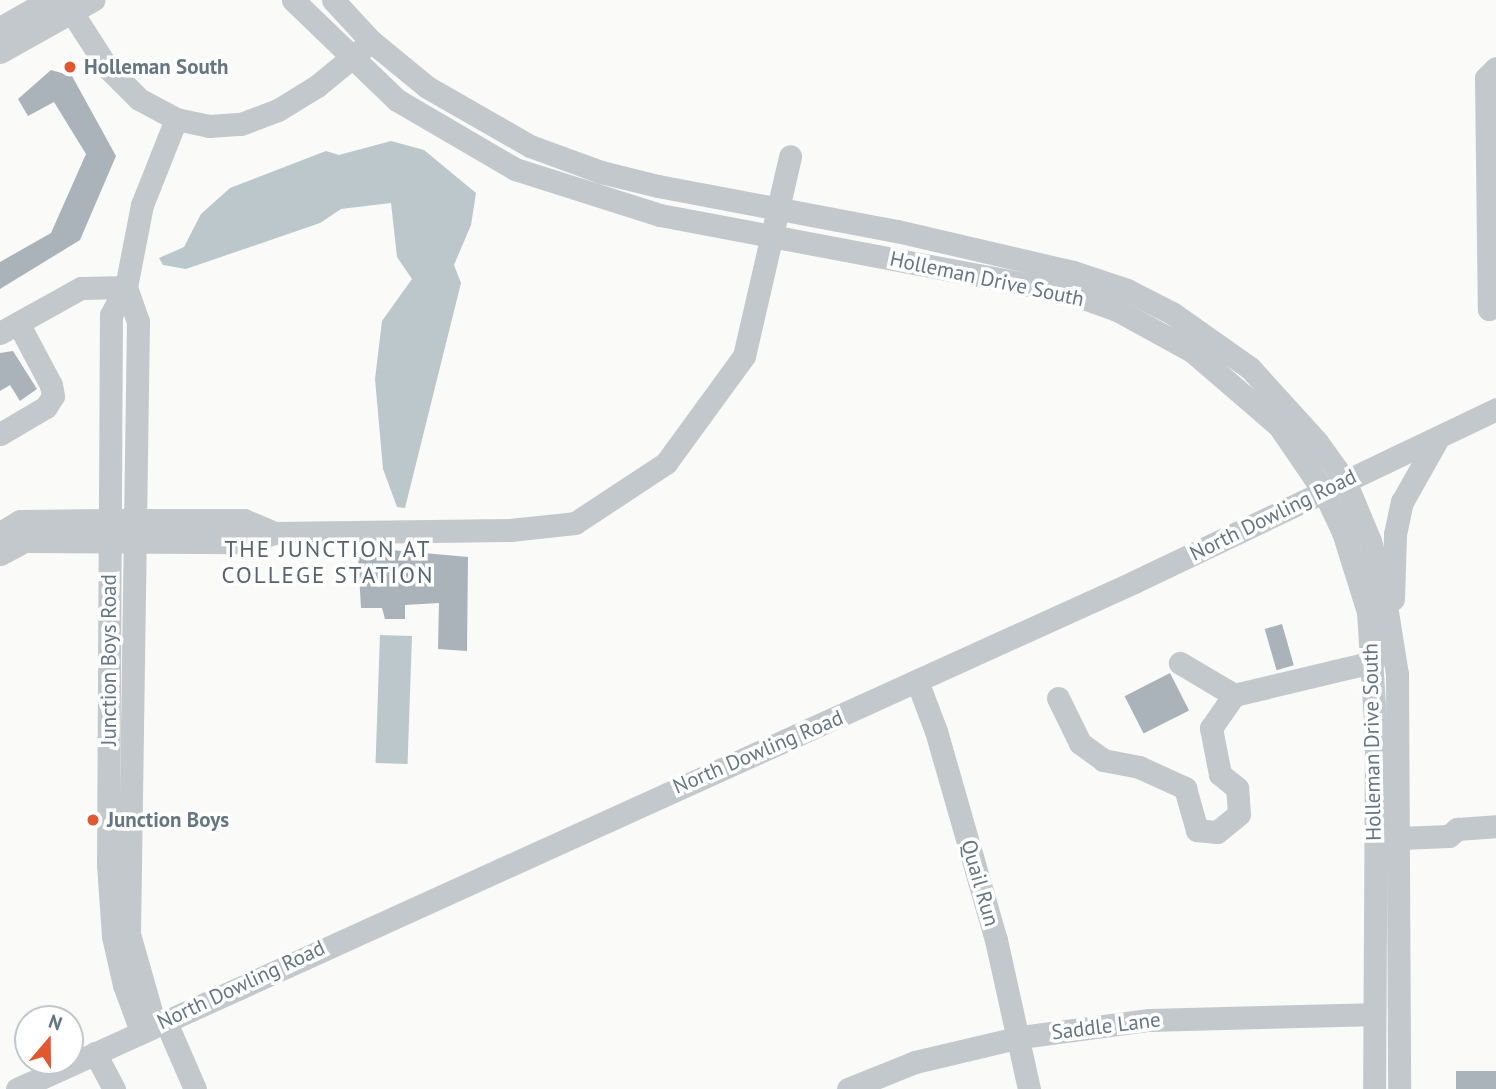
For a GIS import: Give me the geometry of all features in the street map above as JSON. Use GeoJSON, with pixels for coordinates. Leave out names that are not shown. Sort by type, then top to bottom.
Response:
{"type":"FeatureCollection","features":[{"type":"Feature","properties":{"kind":"street"},"geometry":{"type":"LineString","coordinates":[[0,28],[49,0]]}},
{"type":"Feature","properties":{"kind":"street"},"geometry":{"type":"LineString","coordinates":[[0,51],[68,6],[93,0]]}},
{"type":"Feature","properties":{"kind":"street","name":"Holleman Drive South"},"geometry":{"type":"LineString","coordinates":[[293,0],[352,60],[429,122],[515,169],[660,215],[1064,291],[1117,310],[1192,351],[1249,396],[1279,426],[1324,492],[1357,569],[1373,662],[1371,1014],[1374,1089]]}},
{"type":"Feature","properties":{"kind":"street","name":"Holleman Drive South"},"geometry":{"type":"LineString","coordinates":[[333,0],[371,41],[428,86],[530,146],[601,172],[998,253],[1127,290],[1172,313],[1250,368],[1317,442],[1345,481],[1370,541],[1392,634],[1400,829],[1399,1089]]}},
{"type":"Feature","properties":{"kind":"street"},"geometry":{"type":"LineString","coordinates":[[68,6],[107,67],[139,99],[176,119],[209,126],[241,124],[278,110],[352,60],[371,41]]}},
{"type":"Feature","properties":{"kind":"street"},"geometry":{"type":"LineString","coordinates":[[1496,68],[1486,78],[1489,309],[1496,306]]}},
{"type":"Feature","properties":{"kind":"street"},"geometry":{"type":"LineString","coordinates":[[0,434],[46,407],[53,396],[51,385],[9,328],[81,288],[126,287],[142,205],[176,119]]}},
{"type":"Feature","properties":{"kind":"street"},"geometry":{"type":"LineString","coordinates":[[0,554],[15,532],[205,531],[244,520],[274,533],[510,530],[575,523],[666,463],[744,356],[780,210],[790,156]]}},
{"type":"Feature","properties":{"kind":"street","name":"Junction Boys Road"},"geometry":{"type":"LineString","coordinates":[[126,287],[138,321],[122,530],[107,864],[113,936],[124,985],[195,1089]]}},
{"type":"Feature","properties":{"kind":"street","name":"North Dowling Road"},"geometry":{"type":"LineString","coordinates":[[17,1089],[917,681],[1496,409]]}},
{"type":"Feature","properties":{"kind":"street"},"geometry":{"type":"LineString","coordinates":[[1392,634],[1395,534],[1402,502],[1439,436]]}},
{"type":"Feature","properties":{"kind":"street"},"geometry":{"type":"LineString","coordinates":[[1185,788],[1197,830],[1217,832],[1239,814],[1237,788],[1220,774],[1211,728],[1234,695],[1373,662]]}},
{"type":"Feature","properties":{"kind":"street"},"geometry":{"type":"LineString","coordinates":[[1180,663],[1234,695]]}},
{"type":"Feature","properties":{"kind":"street","name":"Quail Run"},"geometry":{"type":"LineString","coordinates":[[917,681],[936,731],[1021,1037],[1029,1089]]}},
{"type":"Feature","properties":{"kind":"street"},"geometry":{"type":"LineString","coordinates":[[1058,698],[1080,744],[1103,760],[1139,767],[1185,788],[1220,774]]}},
{"type":"Feature","properties":{"kind":"street"},"geometry":{"type":"LineString","coordinates":[[1400,829],[1449,836],[1457,829],[1496,826]]}},
{"type":"Feature","properties":{"kind":"street","name":"Saddle Lane"},"geometry":{"type":"LineString","coordinates":[[848,1089],[915,1062],[1021,1037],[1149,1020],[1371,1014]]}},
{"type":"Feature","properties":{"kind":"street"},"geometry":{"type":"LineString","coordinates":[[95,1053],[114,1089]]}},
{"type":"Feature","properties":{"kind":"shaded area"},"geometry":{"type":"Polygon","coordinates":[[[391,141],[424,150],[476,193],[471,225],[454,265],[461,283],[405,508],[397,507],[383,469],[375,379],[382,321],[412,279],[397,257],[391,203],[341,209],[320,223],[186,269],[163,265],[159,258],[184,247],[201,214],[230,188],[326,151],[339,155],[391,141]]]}},
{"type":"Feature","properties":{"kind":"shaded area"},"geometry":{"type":"Polygon","coordinates":[[[380,635],[412,636],[408,764],[376,763],[380,635]]]}},
{"type":"Feature","properties":{"kind":"building"},"geometry":{"type":"Polygon","coordinates":[[[51,70],[72,76],[116,156],[80,240],[0,289],[0,262],[51,233],[86,154],[54,102],[28,116],[18,99],[51,70]]]}},
{"type":"Feature","properties":{"kind":"building"},"geometry":{"type":"Polygon","coordinates":[[[13,351],[37,389],[20,401],[10,385],[0,391],[0,353],[13,351]]]}},
{"type":"Feature","properties":{"kind":"building"},"geometry":{"type":"Polygon","coordinates":[[[380,549],[468,557],[467,651],[438,649],[439,603],[405,605],[405,619],[385,619],[382,608],[361,608],[358,557],[378,557],[380,549]]]}},
{"type":"Feature","properties":{"kind":"building"},"geometry":{"type":"Polygon","coordinates":[[[1282,624],[1294,665],[1277,670],[1265,629],[1282,624]]]}},
{"type":"Feature","properties":{"kind":"building"},"geometry":{"type":"Polygon","coordinates":[[[1170,673],[1189,710],[1144,734],[1125,696],[1170,673]]]}},
{"type":"Feature","properties":{"kind":"building"},"geometry":{"type":"Polygon","coordinates":[[[1456,1071],[1496,1071],[1496,1089],[1456,1089],[1456,1071]]]}},
{"type":"Feature","properties":{"kind":"place","name":"Holleman South"},"geometry":{"type":"Point","coordinates":[70,67]}},
{"type":"Feature","properties":{"kind":"place","name":"Junction Boys"},"geometry":{"type":"Point","coordinates":[93,820]}},
{"type":"Feature","properties":{"kind":"district","name":"THE JUNCTION AT COLLEGE STATION"},"geometry":{"type":"Point","coordinates":[328,562]}}]}
